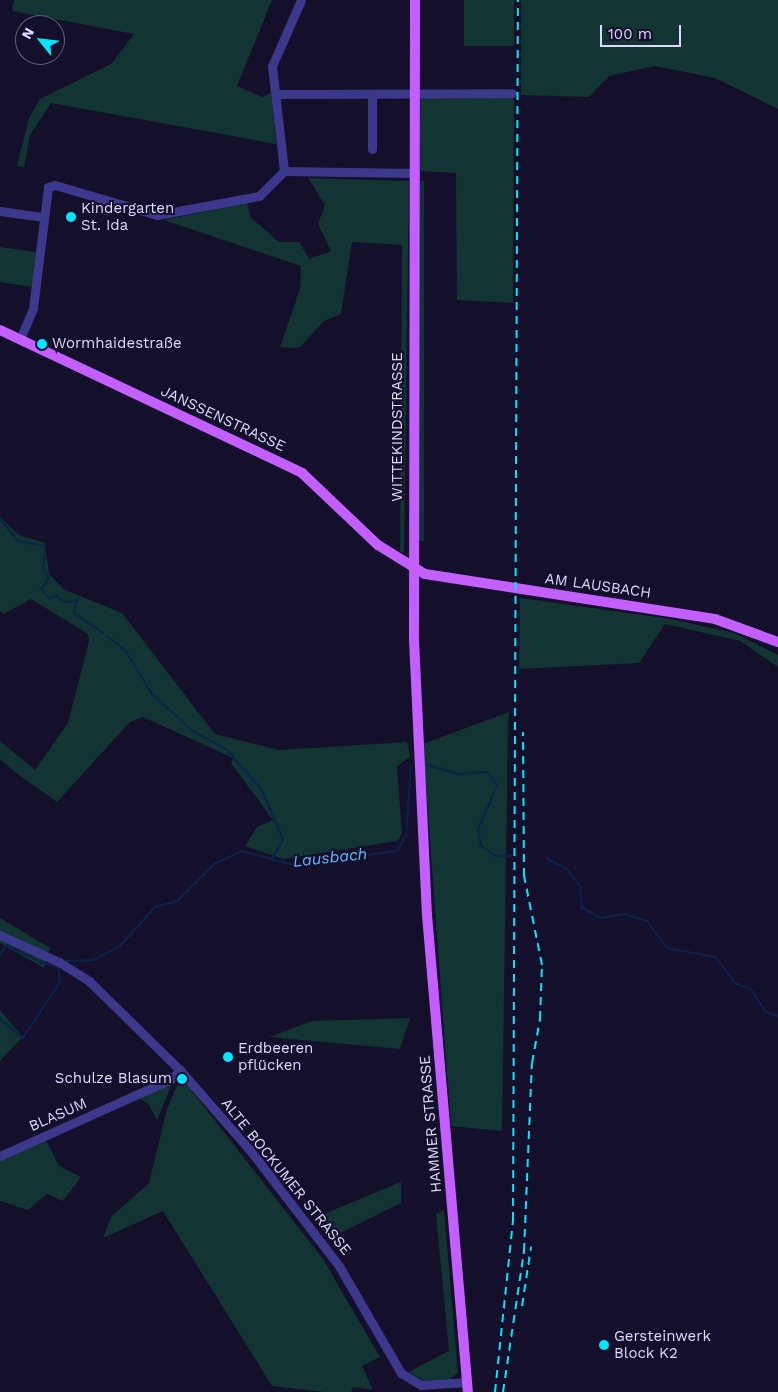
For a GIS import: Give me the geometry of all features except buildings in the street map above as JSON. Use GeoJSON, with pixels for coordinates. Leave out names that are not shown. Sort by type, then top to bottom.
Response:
{"type":"FeatureCollection","features":[{"type":"Feature","properties":{"kind":"main road","name":"WITTEKINDSTRASSE"},"geometry":{"type":"LineString","coordinates":[[415,0],[412,567],[424,854]]}},
{"type":"Feature","properties":{"kind":"main road","name":"JANSSENSTRASSE"},"geometry":{"type":"LineString","coordinates":[[0,330],[302,473],[378,544],[412,567]]}},
{"type":"Feature","properties":{"kind":"main road","name":"AM LAUSBACH"},"geometry":{"type":"LineString","coordinates":[[412,567],[435,577],[715,619],[778,642]]}},
{"type":"Feature","properties":{"kind":"main road","name":"HAMMER STRASSE"},"geometry":{"type":"LineString","coordinates":[[424,854],[468,1387]]}},
{"type":"Feature","properties":{"kind":"street"},"geometry":{"type":"LineString","coordinates":[[284,171],[272,66],[301,0]]}},
{"type":"Feature","properties":{"kind":"street"},"geometry":{"type":"LineString","coordinates":[[276,94],[512,93]]}},
{"type":"Feature","properties":{"kind":"street"},"geometry":{"type":"LineString","coordinates":[[372,94],[372,149]]}},
{"type":"Feature","properties":{"kind":"street"},"geometry":{"type":"LineString","coordinates":[[20,339],[33,308],[45,192],[55,185],[157,215],[259,196],[284,171],[414,173]]}},
{"type":"Feature","properties":{"kind":"street"},"geometry":{"type":"LineString","coordinates":[[0,211],[42,217]]}},
{"type":"Feature","properties":{"kind":"street","name":"ALTE BOCKUMER STRASSE"},"geometry":{"type":"LineString","coordinates":[[0,935],[73,970],[140,1026],[249,1149],[339,1266],[401,1373],[421,1385],[468,1387]]}},
{"type":"Feature","properties":{"kind":"street","name":"BLASUM"},"geometry":{"type":"LineString","coordinates":[[0,1156],[171,1079],[180,1070]]}},
{"type":"Feature","properties":{"kind":"green space"},"geometry":{"type":"Polygon","coordinates":[[[14,0],[272,0],[237,86],[262,97],[271,93],[276,144],[51,103],[30,135],[24,167],[17,166],[29,118],[40,99],[111,64],[134,34],[65,21],[65,15],[33,15],[12,11],[14,0]]]}},
{"type":"Feature","properties":{"kind":"green space"},"geometry":{"type":"Polygon","coordinates":[[[464,0],[514,0],[514,46],[464,46],[464,0]]]}},
{"type":"Feature","properties":{"kind":"green space"},"geometry":{"type":"Polygon","coordinates":[[[521,0],[778,0],[778,109],[715,78],[655,66],[609,76],[589,97],[521,95],[521,0]]]}},
{"type":"Feature","properties":{"kind":"green space"},"geometry":{"type":"Polygon","coordinates":[[[420,97],[514,98],[513,303],[457,300],[456,173],[420,171],[420,97]]]}},
{"type":"Feature","properties":{"kind":"green space"},"geometry":{"type":"Polygon","coordinates":[[[308,178],[409,181],[404,552],[400,552],[402,245],[352,242],[341,314],[324,321],[300,347],[280,347],[300,289],[301,266],[164,220],[247,203],[251,218],[279,242],[299,242],[309,259],[331,251],[318,224],[325,205],[308,178]]]}},
{"type":"Feature","properties":{"kind":"green space"},"geometry":{"type":"Polygon","coordinates":[[[419,181],[424,181],[424,541],[419,541],[419,181]]]}},
{"type":"Feature","properties":{"kind":"green space"},"geometry":{"type":"Polygon","coordinates":[[[0,247],[36,252],[32,287],[0,282],[0,247]]]}},
{"type":"Feature","properties":{"kind":"green space"},"geometry":{"type":"Polygon","coordinates":[[[0,517],[19,535],[45,543],[49,574],[63,589],[122,613],[215,734],[279,750],[407,742],[410,757],[397,766],[402,834],[397,841],[283,859],[245,846],[257,827],[273,820],[231,763],[233,758],[143,717],[130,722],[57,802],[15,772],[0,759],[0,741],[35,770],[68,723],[89,641],[88,634],[31,599],[4,614],[0,611],[0,517]]]}},
{"type":"Feature","properties":{"kind":"green space"},"geometry":{"type":"Polygon","coordinates":[[[520,598],[671,619],[734,633],[778,655],[778,667],[740,641],[665,624],[639,663],[519,669],[520,598]]]}},
{"type":"Feature","properties":{"kind":"green space"},"geometry":{"type":"Polygon","coordinates":[[[509,712],[502,1131],[451,1126],[423,744],[509,712]]]}},
{"type":"Feature","properties":{"kind":"green space"},"geometry":{"type":"Polygon","coordinates":[[[0,918],[50,948],[44,968],[0,943],[0,918]]]}},
{"type":"Feature","properties":{"kind":"green space"},"geometry":{"type":"Polygon","coordinates":[[[0,1010],[23,1037],[0,1061],[0,1010]]]}},
{"type":"Feature","properties":{"kind":"green space"},"geometry":{"type":"Polygon","coordinates":[[[410,1018],[400,1049],[269,1037],[312,1021],[410,1018]]]}},
{"type":"Feature","properties":{"kind":"green space"},"geometry":{"type":"Polygon","coordinates":[[[175,1077],[157,1120],[148,1103],[134,1096],[175,1077]]]}},
{"type":"Feature","properties":{"kind":"green space"},"geometry":{"type":"Polygon","coordinates":[[[181,1077],[323,1259],[380,1357],[362,1366],[373,1390],[353,1387],[351,1392],[325,1392],[272,1386],[163,1211],[103,1238],[111,1217],[149,1183],[167,1109],[181,1077]]]}},
{"type":"Feature","properties":{"kind":"green space"},"geometry":{"type":"Polygon","coordinates":[[[45,1138],[59,1166],[81,1177],[63,1201],[47,1194],[28,1210],[0,1201],[0,1158],[45,1138]]]}},
{"type":"Feature","properties":{"kind":"green space"},"geometry":{"type":"Polygon","coordinates":[[[401,1182],[401,1203],[330,1238],[312,1219],[401,1182]]]}},
{"type":"Feature","properties":{"kind":"green space"},"geometry":{"type":"Polygon","coordinates":[[[444,1210],[458,1373],[450,1379],[425,1381],[408,1372],[449,1351],[436,1214],[444,1210]]]}},
{"type":"Feature","properties":{"kind":"waterway"},"geometry":{"type":"LineString","coordinates":[[0,519],[18,541],[45,546],[43,569],[49,578],[41,589],[50,599],[56,595],[63,602],[77,601],[74,613],[103,633]]}},
{"type":"Feature","properties":{"kind":"waterway"},"geometry":{"type":"LineString","coordinates":[[107,636],[125,650],[152,694],[193,731],[227,750],[262,790],[283,840],[271,860]]}},
{"type":"Feature","properties":{"kind":"waterway","name":"Lausbach"},"geometry":{"type":"LineString","coordinates":[[67,961],[93,960],[120,946],[155,907],[177,901],[214,864],[242,851],[293,865],[397,851],[406,836],[411,765]]}},
{"type":"Feature","properties":{"kind":"waterway","name":"Lausbach"},"geometry":{"type":"LineString","coordinates":[[428,765],[458,774],[488,772],[497,786],[478,829],[481,846],[496,856],[511,856]]}},
{"type":"Feature","properties":{"kind":"waterway","name":"Lausbach"},"geometry":{"type":"LineString","coordinates":[[546,858],[567,869],[580,886],[582,908],[601,918],[624,914],[647,921],[667,948],[715,957],[735,983],[751,989],[765,1011],[778,1016]]}},
{"type":"Feature","properties":{"kind":"waterway","name":"Lausbach"},"geometry":{"type":"LineString","coordinates":[[0,955],[7,945],[36,960]]}},
{"type":"Feature","properties":{"kind":"waterway","name":"Lausbach"},"geometry":{"type":"LineString","coordinates":[[40,962],[57,967]]}},
{"type":"Feature","properties":{"kind":"waterway"},"geometry":{"type":"LineString","coordinates":[[0,1019],[23,1038],[60,982],[58,968]]}},
{"type":"Feature","properties":{"kind":"railway"},"geometry":{"type":"LineString","coordinates":[[495,1392],[513,1220],[518,0]]}},
{"type":"Feature","properties":{"kind":"railway"},"geometry":{"type":"LineString","coordinates":[[503,1392],[524,1251],[532,1063],[540,1019],[542,965],[524,876],[523,732]]}},
{"type":"Feature","properties":{"kind":"railway"},"geometry":{"type":"LineString","coordinates":[[522,1306],[531,1247]]}},
{"type":"Feature","properties":{"kind":"place","name":"Kindergarten St. Ida"},"geometry":{"type":"Point","coordinates":[71,217]}},
{"type":"Feature","properties":{"kind":"place","name":"Wormhaidestraße"},"geometry":{"type":"Point","coordinates":[42,344]}},
{"type":"Feature","properties":{"kind":"place","name":"Erdbeeren pflücken"},"geometry":{"type":"Point","coordinates":[228,1057]}},
{"type":"Feature","properties":{"kind":"place","name":"Schulze Blasum"},"geometry":{"type":"Point","coordinates":[182,1079]}},
{"type":"Feature","properties":{"kind":"place","name":"Gersteinwerk Block K2"},"geometry":{"type":"Point","coordinates":[604,1345]}}]}
